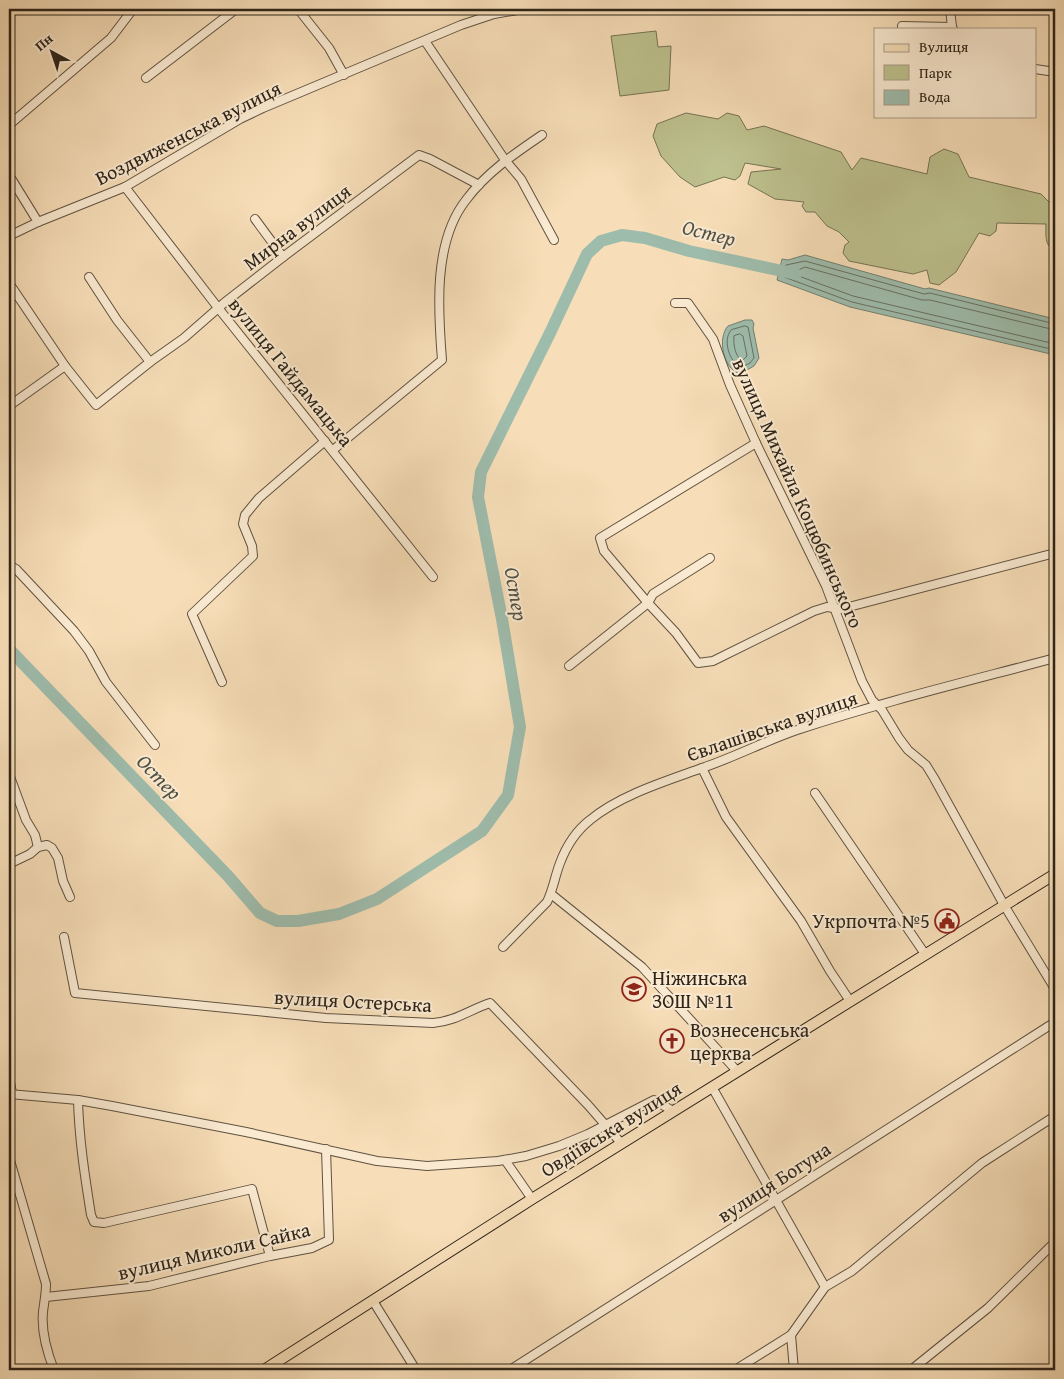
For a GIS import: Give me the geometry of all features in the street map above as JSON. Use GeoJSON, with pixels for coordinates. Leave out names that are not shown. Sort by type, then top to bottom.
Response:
{"type":"FeatureCollection","features":[{"type":"Feature","properties":{"kind":"main road","name":"Овдіївська вулиця"},"geometry":{"type":"LineString","coordinates":[[264,1370],[621,1143],[1055,874]]}},
{"type":"Feature","properties":{"kind":"street"},"geometry":{"type":"LineString","coordinates":[[9,125],[111,38],[133,9]]}},
{"type":"Feature","properties":{"kind":"street"},"geometry":{"type":"LineString","coordinates":[[146,78],[236,9]]}},
{"type":"Feature","properties":{"kind":"street"},"geometry":{"type":"LineString","coordinates":[[298,9],[329,48],[344,75]]}},
{"type":"Feature","properties":{"kind":"street","name":"Воздвиженська вулиця"},"geometry":{"type":"LineString","coordinates":[[9,236],[38,222],[124,187],[240,119],[479,19],[523,9]]}},
{"type":"Feature","properties":{"kind":"street"},"geometry":{"type":"LineString","coordinates":[[902,28],[902,26],[952,28],[950,9]]}},
{"type":"Feature","properties":{"kind":"street"},"geometry":{"type":"LineString","coordinates":[[425,41],[505,160],[521,179],[554,240]]}},
{"type":"Feature","properties":{"kind":"street"},"geometry":{"type":"LineString","coordinates":[[1036,69],[1055,72]]}},
{"type":"Feature","properties":{"kind":"street"},"geometry":{"type":"LineString","coordinates":[[333,450],[442,360],[439,290],[442,264],[454,218],[465,200],[505,160],[542,135]]}},
{"type":"Feature","properties":{"kind":"street","name":"Мирна вулиця"},"geometry":{"type":"LineString","coordinates":[[65,366],[96,405],[150,362],[184,338],[283,257],[419,155],[479,185]]}},
{"type":"Feature","properties":{"kind":"street"},"geometry":{"type":"LineString","coordinates":[[9,175],[38,222]]}},
{"type":"Feature","properties":{"kind":"street","name":"вулиця Гайдамацька"},"geometry":{"type":"LineString","coordinates":[[124,187],[433,577]]}},
{"type":"Feature","properties":{"kind":"street"},"geometry":{"type":"LineString","coordinates":[[255,219],[283,257]]}},
{"type":"Feature","properties":{"kind":"street"},"geometry":{"type":"LineString","coordinates":[[89,277],[117,320],[150,362]]}},
{"type":"Feature","properties":{"kind":"street"},"geometry":{"type":"LineString","coordinates":[[9,283],[65,366],[9,406]]}},
{"type":"Feature","properties":{"kind":"street","name":"вулиця Михайла Коцюбинського"},"geometry":{"type":"LineString","coordinates":[[675,303],[688,304],[713,339],[730,385],[756,442],[826,586],[862,681],[872,700],[879,706],[908,750],[926,765],[1004,905],[1055,988]]}},
{"type":"Feature","properties":{"kind":"street"},"geometry":{"type":"LineString","coordinates":[[222,682],[192,614],[253,556],[252,546],[243,524],[245,516],[259,498],[325,441]]}},
{"type":"Feature","properties":{"kind":"street"},"geometry":{"type":"LineString","coordinates":[[756,442],[600,538],[604,551],[676,633],[698,663],[713,661],[814,611],[826,607],[841,609],[1055,553]]}},
{"type":"Feature","properties":{"kind":"street"},"geometry":{"type":"LineString","coordinates":[[569,666],[648,603],[653,594],[710,558]]}},
{"type":"Feature","properties":{"kind":"street"},"geometry":{"type":"LineString","coordinates":[[9,565],[16,569],[74,631],[90,651],[106,682],[155,744]]}},
{"type":"Feature","properties":{"kind":"street","name":"Євлашівська вулиця"},"geometry":{"type":"LineString","coordinates":[[503,947],[547,902],[560,863],[568,846],[578,832],[590,820],[633,795],[764,742],[879,706],[1055,658]]}},
{"type":"Feature","properties":{"kind":"street"},"geometry":{"type":"LineString","coordinates":[[702,768],[726,817],[801,921],[850,1001]]}},
{"type":"Feature","properties":{"kind":"street"},"geometry":{"type":"LineString","coordinates":[[9,774],[26,820],[35,835],[38,848]]}},
{"type":"Feature","properties":{"kind":"street"},"geometry":{"type":"LineString","coordinates":[[815,794],[925,954]]}},
{"type":"Feature","properties":{"kind":"street"},"geometry":{"type":"LineString","coordinates":[[9,864],[38,848],[47,846],[52,848],[58,858],[63,881],[70,897]]}},
{"type":"Feature","properties":{"kind":"street"},"geometry":{"type":"LineString","coordinates":[[551,894],[642,967],[737,1071]]}},
{"type":"Feature","properties":{"kind":"street","name":"вулиця Остерська"},"geometry":{"type":"LineString","coordinates":[[64,938],[75,993],[317,1017],[433,1023],[447,1022],[490,1003],[621,1143]]}},
{"type":"Feature","properties":{"kind":"street","name":"вулиця Богуна"},"geometry":{"type":"LineString","coordinates":[[510,1370],[1055,1022]]}},
{"type":"Feature","properties":{"kind":"street"},"geometry":{"type":"LineString","coordinates":[[9,1077],[10,1094],[78,1100],[246,1132],[377,1161],[427,1166],[505,1160],[526,1156],[559,1146],[606,1125],[654,1100],[673,1111]]}},
{"type":"Feature","properties":{"kind":"street"},"geometry":{"type":"LineString","coordinates":[[712,1087],[825,1287]]}},
{"type":"Feature","properties":{"kind":"street"},"geometry":{"type":"LineString","coordinates":[[78,1100],[78,1127],[82,1158],[91,1215],[94,1222],[104,1224],[252,1189],[270,1256]]}},
{"type":"Feature","properties":{"kind":"street"},"geometry":{"type":"LineString","coordinates":[[735,1370],[791,1335],[825,1287],[852,1270],[982,1163],[1055,1116]]}},
{"type":"Feature","properties":{"kind":"street","name":"вулиця Миколи Сайка"},"geometry":{"type":"LineString","coordinates":[[46,1297],[149,1286],[270,1256],[312,1248],[329,1240],[326,1149]]}},
{"type":"Feature","properties":{"kind":"street"},"geometry":{"type":"LineString","coordinates":[[9,1157],[46,1284],[43,1312],[44,1333],[54,1370]]}},
{"type":"Feature","properties":{"kind":"street"},"geometry":{"type":"LineString","coordinates":[[505,1160],[532,1199]]}},
{"type":"Feature","properties":{"kind":"street"},"geometry":{"type":"LineString","coordinates":[[911,1370],[988,1308],[1055,1242]]}},
{"type":"Feature","properties":{"kind":"street"},"geometry":{"type":"LineString","coordinates":[[373,1301],[416,1370]]}},
{"type":"Feature","properties":{"kind":"street"},"geometry":{"type":"LineString","coordinates":[[791,1335],[794,1370]]}},
{"type":"Feature","properties":{"kind":"green space"},"geometry":{"type":"Polygon","coordinates":[[[656,31],[658,47],[671,46],[669,90],[620,96],[611,36],[656,31]]]}},
{"type":"Feature","properties":{"kind":"green space"},"geometry":{"type":"Polygon","coordinates":[[[686,113],[718,119],[727,113],[739,116],[747,130],[764,126],[841,152],[852,170],[861,158],[927,174],[930,157],[944,149],[958,154],[969,177],[1041,194],[1050,203],[1055,202],[1055,251],[1047,243],[1046,224],[997,223],[996,231],[990,236],[979,233],[956,272],[939,285],[930,283],[927,270],[913,274],[849,261],[843,253],[845,245],[849,242],[839,232],[827,226],[815,212],[806,212],[802,206],[804,202],[775,199],[748,184],[751,172],[781,169],[745,163],[740,176],[735,180],[724,177],[695,187],[680,177],[661,156],[653,136],[657,124],[686,113]]]}},
{"type":"Feature","properties":{"kind":"water","name":"Остер"},"geometry":{"type":"Polygon","coordinates":[[[805,255],[925,289],[929,288],[1055,319],[1055,355],[850,307],[777,280],[782,259],[788,260],[805,255]]]}},
{"type":"Feature","properties":{"kind":"water"},"geometry":{"type":"Polygon","coordinates":[[[745,320],[752,320],[754,324],[753,328],[759,358],[754,366],[740,374],[729,366],[722,345],[728,326],[745,320]]]}},
{"type":"Feature","properties":{"kind":"waterway","name":"Остер"},"geometry":{"type":"LineString","coordinates":[[9,649],[228,876],[260,913],[277,921],[298,921],[339,914],[377,899],[482,831],[508,795],[520,727],[502,619],[478,497],[481,472],[587,254],[601,241],[622,235],[645,238],[689,251],[796,274]]}},
{"type":"Feature","properties":{"kind":"place","name":"Укрпочта №5"},"geometry":{"type":"Point","coordinates":[947,921]}},
{"type":"Feature","properties":{"kind":"place","name":"Ніжинська ЗОШ №11"},"geometry":{"type":"Point","coordinates":[634,989]}},
{"type":"Feature","properties":{"kind":"place","name":"Вознесенська церква"},"geometry":{"type":"Point","coordinates":[672,1041]}}]}
